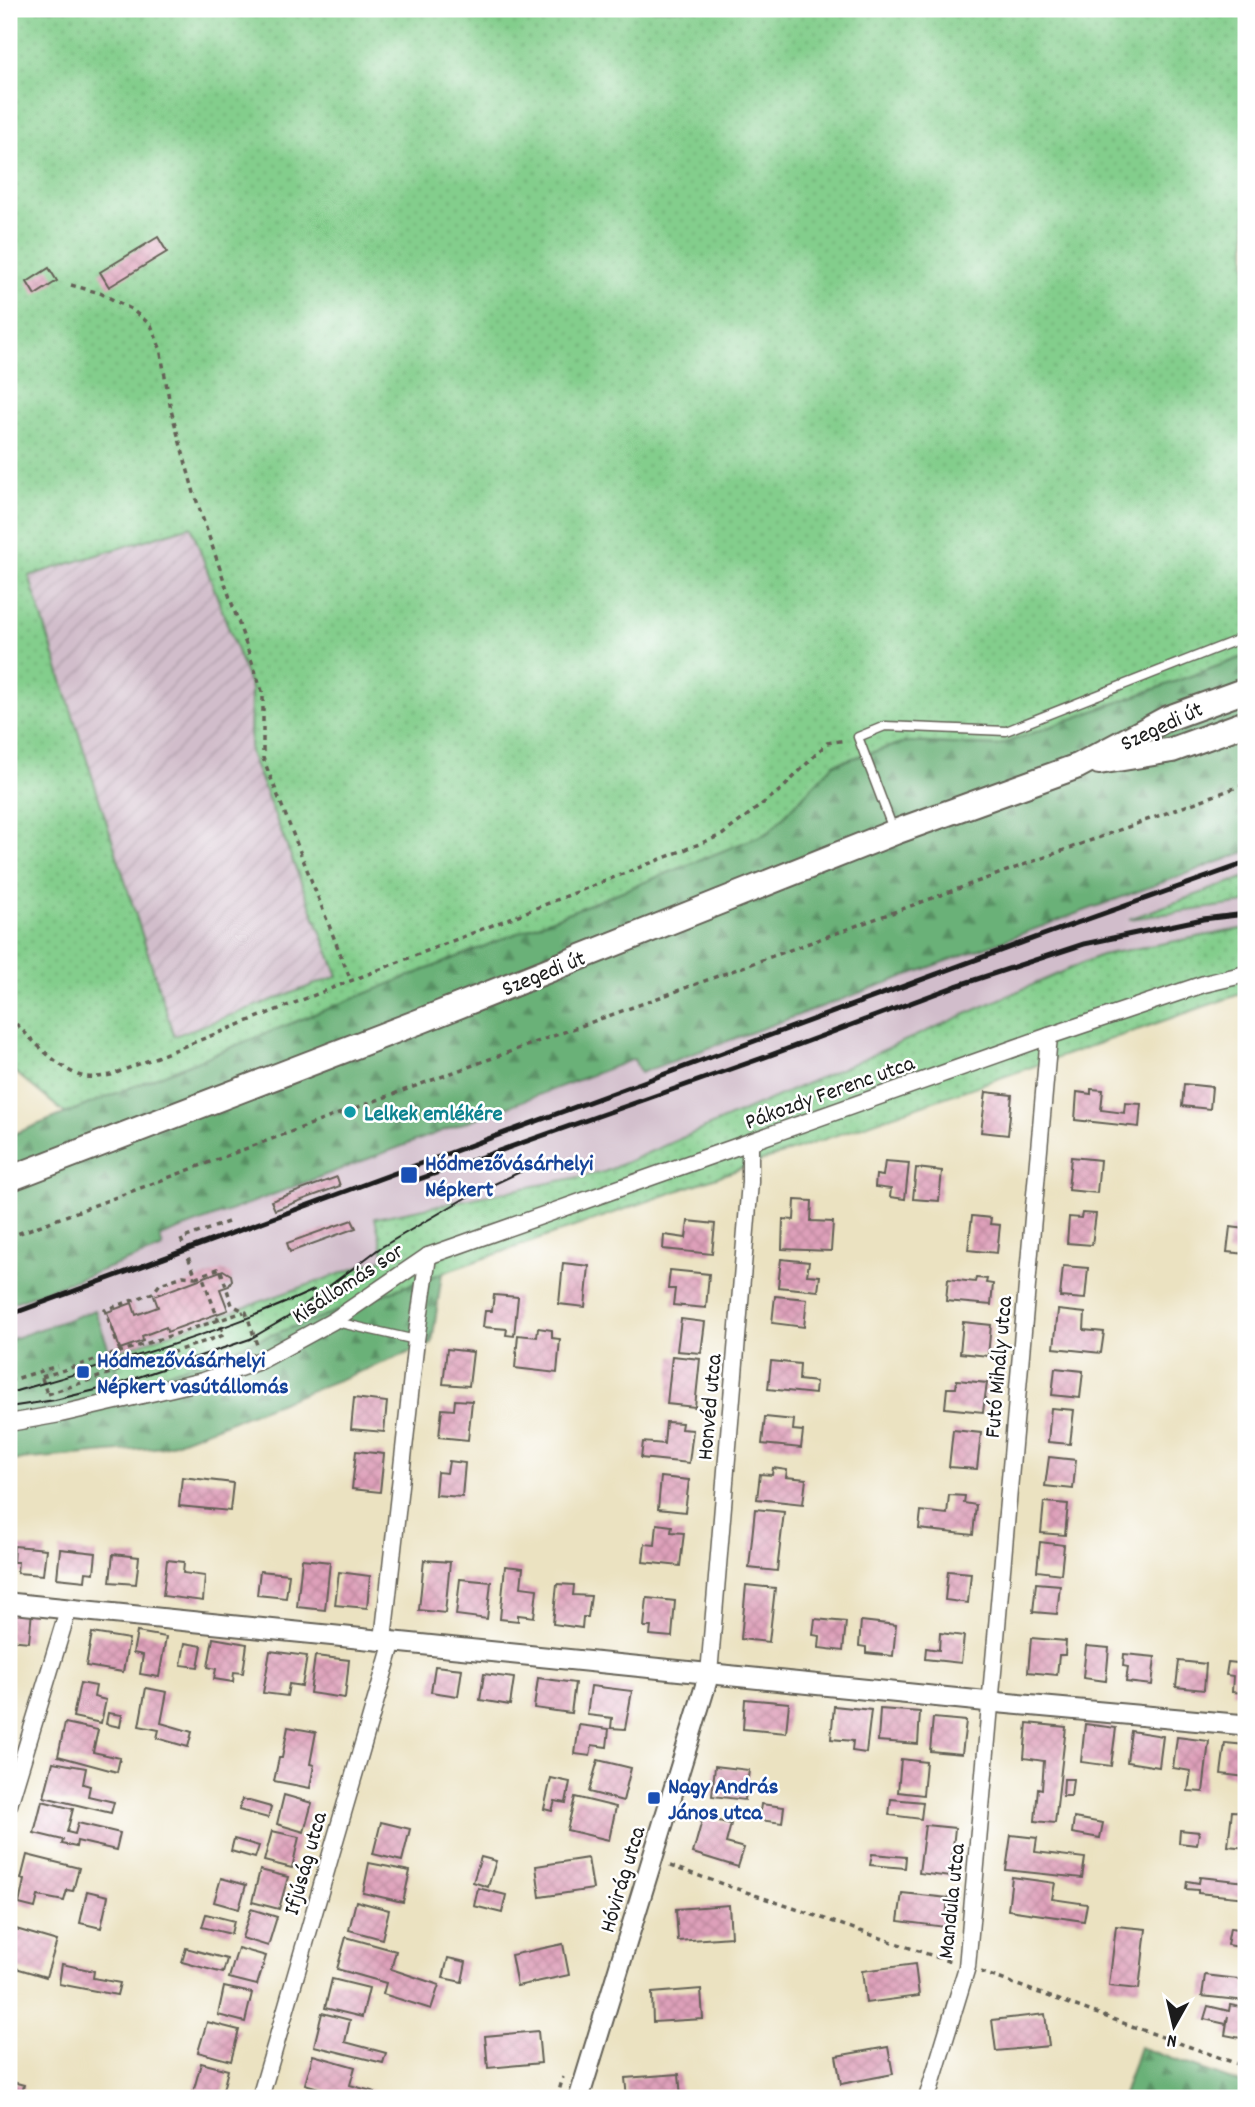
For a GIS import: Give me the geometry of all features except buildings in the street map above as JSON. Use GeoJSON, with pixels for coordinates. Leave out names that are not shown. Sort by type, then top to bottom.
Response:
{"type":"FeatureCollection","features":[{"type":"Feature","properties":{"kind":"main road","name":"Szegedi út"},"geometry":{"type":"LineString","coordinates":[[9,1179],[410,1025],[895,832],[1078,766],[1166,719],[1246,690]]}},
{"type":"Feature","properties":{"kind":"main road","name":"Szegedi út"},"geometry":{"type":"LineString","coordinates":[[1078,766],[1172,750],[1246,723]]}},
{"type":"Feature","properties":{"kind":"street","name":"Pákozdy Ferenc utca"},"geometry":{"type":"LineString","coordinates":[[428,1256],[1049,1036],[1204,984],[1246,974]]}},
{"type":"Feature","properties":{"kind":"street","name":"Futó Mihály utca"},"geometry":{"type":"LineString","coordinates":[[991,1702],[1049,1036]]}},
{"type":"Feature","properties":{"kind":"street","name":"Honvéd utca"},"geometry":{"type":"LineString","coordinates":[[709,1674],[750,1182],[750,1143]]}},
{"type":"Feature","properties":{"kind":"street","name":"Kisállomás sor"},"geometry":{"type":"LineString","coordinates":[[9,1423],[203,1381],[262,1360],[333,1321],[428,1256]]}},
{"type":"Feature","properties":{"kind":"street","name":"Ifjúság utca"},"geometry":{"type":"LineString","coordinates":[[260,2098],[388,1640],[416,1340],[428,1256]]}},
{"type":"Feature","properties":{"kind":"street"},"geometry":{"type":"LineString","coordinates":[[9,1603],[991,1702],[1246,1725]]}},
{"type":"Feature","properties":{"kind":"street"},"geometry":{"type":"LineString","coordinates":[[9,1805],[68,1610]]}},
{"type":"Feature","properties":{"kind":"street","name":"Hóvirág utca"},"geometry":{"type":"LineString","coordinates":[[579,2098],[709,1674]]}},
{"type":"Feature","properties":{"kind":"street","name":"Mandula utca"},"geometry":{"type":"LineString","coordinates":[[927,2098],[967,1967],[991,1702]]}},
{"type":"Feature","properties":{"kind":"lane"},"geometry":{"type":"LineString","coordinates":[[895,832],[858,737],[885,726],[1006,731],[1235,642],[1246,633]]}},
{"type":"Feature","properties":{"kind":"lane"},"geometry":{"type":"LineString","coordinates":[[333,1321],[416,1340]]}},
{"type":"Feature","properties":{"kind":"path"},"geometry":{"type":"LineString","coordinates":[[71,285],[100,293],[131,309],[151,325],[160,348],[171,410],[194,493],[263,694],[262,758],[351,981]]}},
{"type":"Feature","properties":{"kind":"path"},"geometry":{"type":"LineString","coordinates":[[9,1017],[62,1066],[80,1076],[94,1078],[111,1075],[722,835],[783,788],[827,743],[858,737]]}},
{"type":"Feature","properties":{"kind":"path"},"geometry":{"type":"LineString","coordinates":[[9,1237],[336,1115],[1246,784]]}},
{"type":"Feature","properties":{"kind":"path"},"geometry":{"type":"LineString","coordinates":[[195,1278],[181,1239],[228,1222]]}},
{"type":"Feature","properties":{"kind":"path"},"geometry":{"type":"LineString","coordinates":[[193,1270],[201,1266]]}},
{"type":"Feature","properties":{"kind":"path"},"geometry":{"type":"LineString","coordinates":[[120,1351],[106,1310],[153,1293],[160,1284],[183,1276],[195,1278],[220,1268],[232,1305],[246,1312],[262,1360]]}},
{"type":"Feature","properties":{"kind":"path"},"geometry":{"type":"LineString","coordinates":[[41,1374],[48,1394],[224,1335],[202,1275]]}},
{"type":"Feature","properties":{"kind":"path"},"geometry":{"type":"LineString","coordinates":[[9,1381],[41,1374],[246,1312]]}},
{"type":"Feature","properties":{"kind":"path"},"geometry":{"type":"LineString","coordinates":[[41,1374],[57,1366]]}},
{"type":"Feature","properties":{"kind":"path"},"geometry":{"type":"LineString","coordinates":[[653,1861],[967,1967],[1246,2067]]}},
{"type":"Feature","properties":{"kind":"shaded area"},"geometry":{"type":"Polygon","coordinates":[[[191,526],[251,689],[250,753],[339,976],[173,1036],[29,576],[191,526]]]}},
{"type":"Feature","properties":{"kind":"shaded area"},"geometry":{"type":"Polygon","coordinates":[[[1246,852],[1246,877],[1133,918],[1246,903],[1246,928],[1101,955],[604,1172],[375,1218],[385,1258],[111,1354],[95,1310],[9,1340],[9,1304],[162,1249],[159,1237],[635,1058],[640,1073],[1246,852]]]}},
{"type":"Feature","properties":{"kind":"green space"},"geometry":{"type":"Polygon","coordinates":[[[9,9],[1246,9],[1246,656],[997,746],[906,742],[834,764],[768,833],[66,1114],[9,1067],[9,9]],[[191,526],[29,576],[174,1036],[338,976],[250,753],[251,689],[191,526]]]}},
{"type":"Feature","properties":{"kind":"green space"},"geometry":{"type":"Polygon","coordinates":[[[1246,656],[1246,852],[640,1073],[634,1059],[160,1237],[163,1248],[9,1304],[9,1136],[768,833],[834,764],[906,742],[997,746],[1246,656]]]}},
{"type":"Feature","properties":{"kind":"green space"},"geometry":{"type":"Polygon","coordinates":[[[1246,877],[1246,903],[1129,919],[1246,877]]]}},
{"type":"Feature","properties":{"kind":"green space"},"geometry":{"type":"Polygon","coordinates":[[[1246,928],[1246,992],[442,1273],[123,1389],[111,1354],[385,1258],[375,1218],[604,1172],[1101,955],[1246,928]]]}},
{"type":"Feature","properties":{"kind":"green space"},"geometry":{"type":"Polygon","coordinates":[[[442,1273],[432,1344],[164,1447],[9,1461],[9,1340],[95,1310],[123,1389],[442,1273]]]}},
{"type":"Feature","properties":{"kind":"green space"},"geometry":{"type":"Polygon","coordinates":[[[1139,2047],[1246,2085],[1246,2098],[1122,2098],[1139,2047]]]}},
{"type":"Feature","properties":{"kind":"tram line"},"geometry":{"type":"LineString","coordinates":[[9,1407],[55,1400],[112,1386],[250,1339],[288,1317],[380,1248],[467,1197],[522,1171]]}},
{"type":"Feature","properties":{"kind":"tram line"},"geometry":{"type":"LineString","coordinates":[[9,1393],[202,1335],[314,1290]]}},
{"type":"Feature","properties":{"kind":"railway"},"geometry":{"type":"LineString","coordinates":[[9,1315],[1246,863]]}},
{"type":"Feature","properties":{"kind":"railway"},"geometry":{"type":"LineString","coordinates":[[411,1182],[768,1056],[956,986],[1084,944],[1203,919],[1246,914]]}},
{"type":"Feature","properties":{"kind":"place","name":"Lelkek emlékére"},"geometry":{"type":"Point","coordinates":[350,1112]}},
{"type":"Feature","properties":{"kind":"place","name":"Hódmezővásárhelyi Népkert"},"geometry":{"type":"Point","coordinates":[409,1175]}},
{"type":"Feature","properties":{"kind":"place","name":"Hódmezővásárhelyi Népkert vasútállomás"},"geometry":{"type":"Point","coordinates":[83,1372]}},
{"type":"Feature","properties":{"kind":"place","name":"Nagy András János utca"},"geometry":{"type":"Point","coordinates":[654,1798]}}]}
